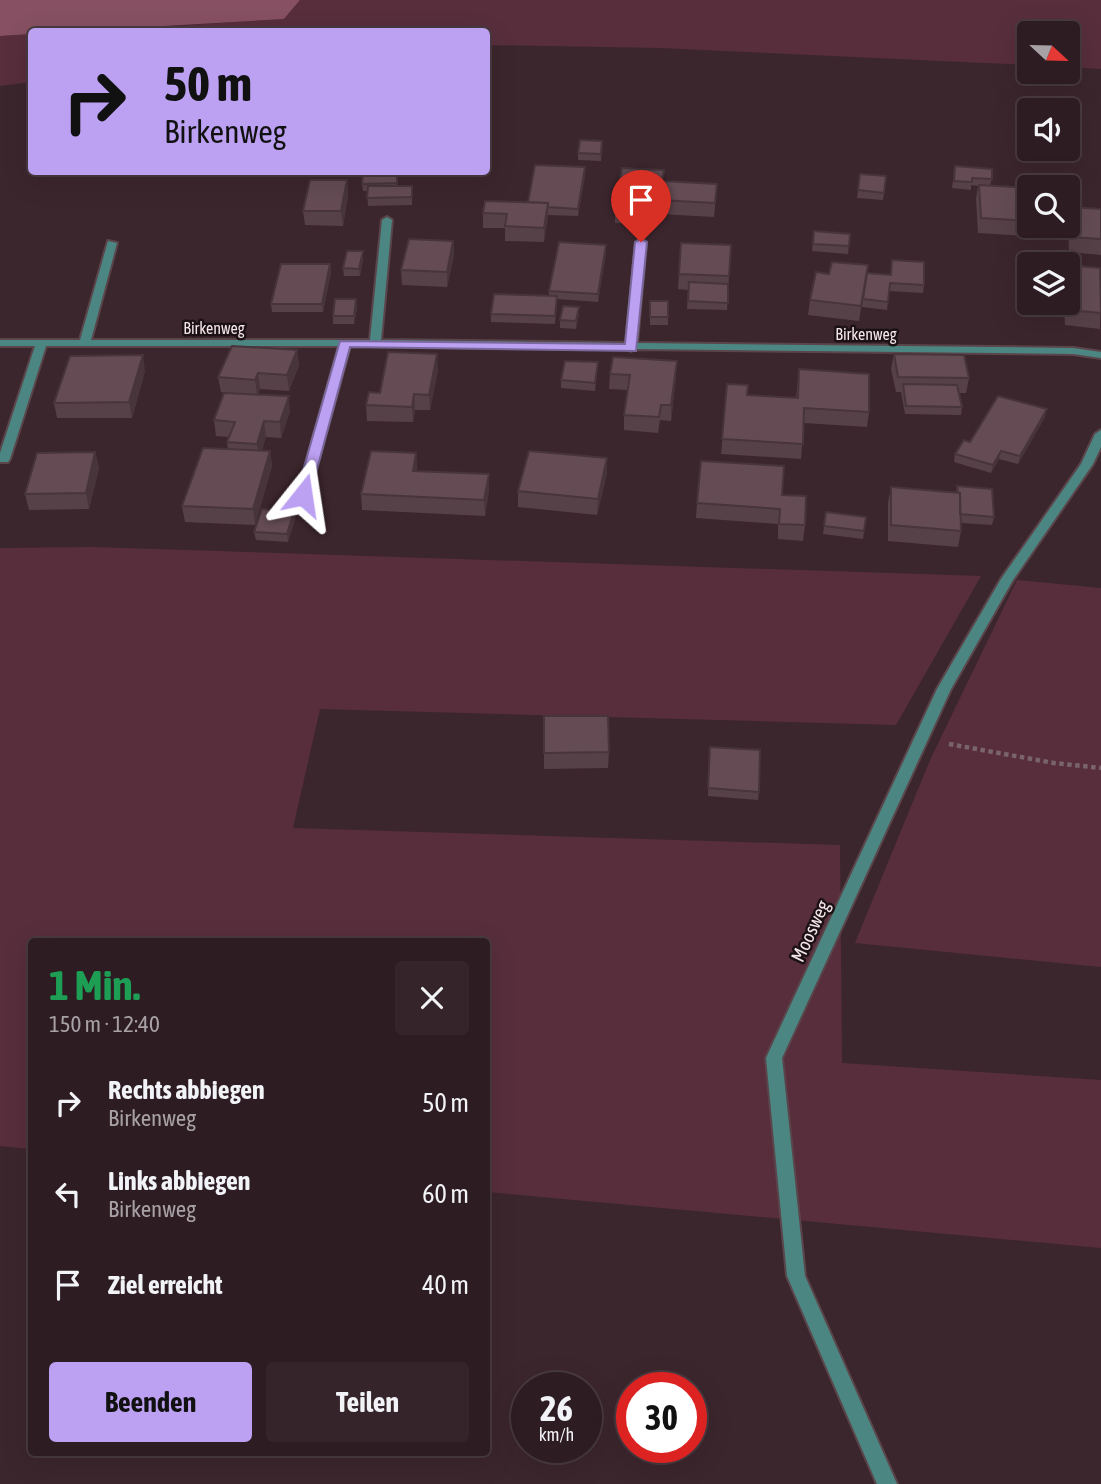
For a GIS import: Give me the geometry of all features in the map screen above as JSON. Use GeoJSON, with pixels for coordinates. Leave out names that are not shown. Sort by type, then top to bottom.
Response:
{"type":"FeatureCollection","features":[{"type":"Feature","properties":{"kind":"street"},"geometry":{"type":"LineString","coordinates":[[375,343],[387,220]]}},
{"type":"Feature","properties":{"kind":"street"},"geometry":{"type":"LineString","coordinates":[[631,348],[641,242]]}},
{"type":"Feature","properties":{"kind":"street"},"geometry":{"type":"LineString","coordinates":[[84,344],[112,243]]}},
{"type":"Feature","properties":{"kind":"street","name":"Birkenweg"},"geometry":{"type":"LineString","coordinates":[[0,343],[375,343],[1073,351],[1101,355]]}},
{"type":"Feature","properties":{"kind":"street"},"geometry":{"type":"LineString","coordinates":[[303,495],[345,344]]}},
{"type":"Feature","properties":{"kind":"street"},"geometry":{"type":"LineString","coordinates":[[4,459],[41,345]]}},
{"type":"Feature","properties":{"kind":"street","name":"Moosweg"},"geometry":{"type":"LineString","coordinates":[[887,1484],[796,1276],[774,1058],[944,690],[1007,579],[1087,464],[1101,434]]}},
{"type":"Feature","properties":{"kind":"path"},"geometry":{"type":"LineString","coordinates":[[921,739],[1054,763],[1101,768]]}},
{"type":"Feature","properties":{"kind":"shaded area"},"geometry":{"type":"Polygon","coordinates":[[[0,0],[300,0],[284,19],[130,28],[28,28],[28,34],[0,36],[0,0]]]}},
{"type":"Feature","properties":{"kind":"shaded area"},"geometry":{"type":"Polygon","coordinates":[[[300,0],[1101,0],[1101,69],[1080,68],[1080,21],[1017,21],[1017,64],[660,48],[490,45],[490,28],[141,28],[284,19],[300,0]]]}},
{"type":"Feature","properties":{"kind":"shaded area"},"geometry":{"type":"Polygon","coordinates":[[[28,34],[28,82],[0,86],[0,36],[28,34]]]}},
{"type":"Feature","properties":{"kind":"shaded area"},"geometry":{"type":"Polygon","coordinates":[[[92,547],[981,576],[896,725],[320,709],[293,828],[840,845],[842,1063],[1101,1080],[1101,1248],[490,1192],[490,938],[28,938],[28,1149],[0,1146],[0,548],[92,547]]]}},
{"type":"Feature","properties":{"kind":"shaded area"},"geometry":{"type":"Polygon","coordinates":[[[1017,580],[1101,588],[1101,967],[855,943],[930,760],[1017,580]]]}},
{"type":"Feature","properties":{"kind":"building"},"geometry":{"type":"Polygon","coordinates":[[[580,140],[602,141],[601,154],[578,153],[580,140]]]}},
{"type":"Feature","properties":{"kind":"building"},"geometry":{"type":"Polygon","coordinates":[[[535,165],[585,167],[578,209],[548,207],[548,203],[528,202],[535,165]]]}},
{"type":"Feature","properties":{"kind":"building"},"geometry":{"type":"Polygon","coordinates":[[[955,166],[992,169],[992,179],[954,181],[955,166]]]}},
{"type":"Feature","properties":{"kind":"building"},"geometry":{"type":"Polygon","coordinates":[[[622,168],[664,170],[662,181],[717,184],[715,203],[660,200],[659,210],[615,208],[622,168]]]}},
{"type":"Feature","properties":{"kind":"building"},"geometry":{"type":"Polygon","coordinates":[[[860,174],[886,176],[884,193],[858,190],[860,174]]]}},
{"type":"Feature","properties":{"kind":"building"},"geometry":{"type":"Polygon","coordinates":[[[363,175],[397,175],[397,183],[362,184],[363,175]]]}},
{"type":"Feature","properties":{"kind":"building"},"geometry":{"type":"Polygon","coordinates":[[[310,180],[347,180],[341,211],[303,211],[310,180]]]}},
{"type":"Feature","properties":{"kind":"building"},"geometry":{"type":"Polygon","coordinates":[[[979,185],[1017,187],[1017,220],[981,218],[979,185]]]}},
{"type":"Feature","properties":{"kind":"building"},"geometry":{"type":"Polygon","coordinates":[[[368,186],[412,186],[412,197],[367,198],[368,186]]]}},
{"type":"Feature","properties":{"kind":"building"},"geometry":{"type":"Polygon","coordinates":[[[485,201],[548,203],[544,228],[505,226],[507,214],[483,213],[485,201]]]}},
{"type":"Feature","properties":{"kind":"building"},"geometry":{"type":"Polygon","coordinates":[[[1080,208],[1101,209],[1101,239],[1080,238],[1080,208]]]}},
{"type":"Feature","properties":{"kind":"building"},"geometry":{"type":"Polygon","coordinates":[[[814,231],[850,234],[849,246],[813,244],[814,231]]]}},
{"type":"Feature","properties":{"kind":"building"},"geometry":{"type":"Polygon","coordinates":[[[409,239],[453,241],[447,272],[401,270],[409,239]]]}},
{"type":"Feature","properties":{"kind":"building"},"geometry":{"type":"Polygon","coordinates":[[[559,242],[606,245],[598,294],[549,291],[559,242]]]}},
{"type":"Feature","properties":{"kind":"building"},"geometry":{"type":"Polygon","coordinates":[[[681,243],[731,245],[729,276],[679,274],[681,243]]]}},
{"type":"Feature","properties":{"kind":"building"},"geometry":{"type":"Polygon","coordinates":[[[347,251],[363,251],[359,269],[343,268],[347,251]]]}},
{"type":"Feature","properties":{"kind":"building"},"geometry":{"type":"Polygon","coordinates":[[[892,260],[924,262],[924,285],[890,283],[888,302],[863,299],[867,273],[891,275],[892,260]]]}},
{"type":"Feature","properties":{"kind":"building"},"geometry":{"type":"Polygon","coordinates":[[[832,262],[868,265],[861,306],[810,300],[816,272],[829,274],[832,262]]]}},
{"type":"Feature","properties":{"kind":"building"},"geometry":{"type":"Polygon","coordinates":[[[281,264],[330,264],[322,304],[271,304],[281,264]]]}},
{"type":"Feature","properties":{"kind":"building"},"geometry":{"type":"Polygon","coordinates":[[[1080,266],[1100,268],[1101,313],[1080,311],[1080,266]]]}},
{"type":"Feature","properties":{"kind":"building"},"geometry":{"type":"Polygon","coordinates":[[[689,282],[728,284],[728,303],[688,301],[689,282]]]}},
{"type":"Feature","properties":{"kind":"building"},"geometry":{"type":"Polygon","coordinates":[[[494,294],[557,296],[555,316],[491,314],[494,294]]]}},
{"type":"Feature","properties":{"kind":"building"},"geometry":{"type":"Polygon","coordinates":[[[335,299],[356,299],[354,316],[333,316],[335,299]]]}},
{"type":"Feature","properties":{"kind":"building"},"geometry":{"type":"Polygon","coordinates":[[[650,301],[668,301],[668,317],[650,317],[650,301]]]}},
{"type":"Feature","properties":{"kind":"building"},"geometry":{"type":"Polygon","coordinates":[[[563,306],[579,307],[576,321],[560,320],[563,306]]]}},
{"type":"Feature","properties":{"kind":"building"},"geometry":{"type":"Polygon","coordinates":[[[232,346],[297,350],[287,375],[258,373],[255,380],[218,377],[232,346]]]}},
{"type":"Feature","properties":{"kind":"building"},"geometry":{"type":"Polygon","coordinates":[[[388,352],[437,354],[429,395],[414,394],[412,407],[366,405],[369,392],[380,393],[388,352]]]}},
{"type":"Feature","properties":{"kind":"building"},"geometry":{"type":"Polygon","coordinates":[[[894,354],[964,355],[969,378],[898,377],[894,354]]]}},
{"type":"Feature","properties":{"kind":"building"},"geometry":{"type":"Polygon","coordinates":[[[143,355],[129,402],[54,403],[70,356],[143,355]]]}},
{"type":"Feature","properties":{"kind":"building"},"geometry":{"type":"Polygon","coordinates":[[[613,357],[677,361],[671,405],[661,405],[659,417],[624,415],[630,375],[610,374],[613,357]]]}},
{"type":"Feature","properties":{"kind":"building"},"geometry":{"type":"Polygon","coordinates":[[[565,361],[598,362],[595,383],[561,380],[565,361]]]}},
{"type":"Feature","properties":{"kind":"building"},"geometry":{"type":"Polygon","coordinates":[[[799,369],[869,374],[869,412],[804,408],[803,444],[722,439],[727,384],[748,385],[747,395],[798,398],[799,369]]]}},
{"type":"Feature","properties":{"kind":"building"},"geometry":{"type":"Polygon","coordinates":[[[903,384],[957,385],[962,407],[906,406],[903,384]]]}},
{"type":"Feature","properties":{"kind":"building"},"geometry":{"type":"Polygon","coordinates":[[[224,393],[289,396],[280,422],[264,421],[257,444],[227,442],[235,422],[214,420],[224,393]]]}},
{"type":"Feature","properties":{"kind":"building"},"geometry":{"type":"Polygon","coordinates":[[[998,396],[1047,409],[1020,456],[1001,451],[993,465],[955,454],[964,440],[970,442],[998,396]]]}},
{"type":"Feature","properties":{"kind":"building"},"geometry":{"type":"Polygon","coordinates":[[[203,448],[270,451],[253,509],[182,506],[203,448]]]}},
{"type":"Feature","properties":{"kind":"building"},"geometry":{"type":"Polygon","coordinates":[[[371,451],[416,453],[413,471],[489,474],[484,500],[361,494],[371,451]]]}},
{"type":"Feature","properties":{"kind":"building"},"geometry":{"type":"Polygon","coordinates":[[[529,451],[607,458],[598,499],[518,491],[529,451]]]}},
{"type":"Feature","properties":{"kind":"building"},"geometry":{"type":"Polygon","coordinates":[[[95,452],[86,493],[25,494],[37,453],[95,452]]]}},
{"type":"Feature","properties":{"kind":"building"},"geometry":{"type":"Polygon","coordinates":[[[701,461],[784,466],[782,495],[806,496],[805,525],[779,524],[780,509],[697,503],[701,461]]]}},
{"type":"Feature","properties":{"kind":"building"},"geometry":{"type":"Polygon","coordinates":[[[957,486],[992,489],[994,517],[960,514],[960,493],[957,486]]]}},
{"type":"Feature","properties":{"kind":"building"},"geometry":{"type":"Polygon","coordinates":[[[891,487],[960,493],[961,531],[891,525],[891,487]]]}},
{"type":"Feature","properties":{"kind":"building"},"geometry":{"type":"Polygon","coordinates":[[[262,509],[294,511],[287,534],[254,532],[262,509]]]}},
{"type":"Feature","properties":{"kind":"building"},"geometry":{"type":"Polygon","coordinates":[[[826,512],[866,517],[864,531],[824,526],[826,512]]]}},
{"type":"Feature","properties":{"kind":"building"},"geometry":{"type":"Polygon","coordinates":[[[544,716],[608,716],[609,752],[544,753],[544,716]]]}},
{"type":"Feature","properties":{"kind":"building"},"geometry":{"type":"Polygon","coordinates":[[[710,747],[760,750],[759,792],[708,788],[710,747]]]}},
{"type":"Feature","properties":{"kind":"route"},"geometry":{"type":"LineString","coordinates":[[303,495],[345,344],[631,348],[641,242]]}}]}
